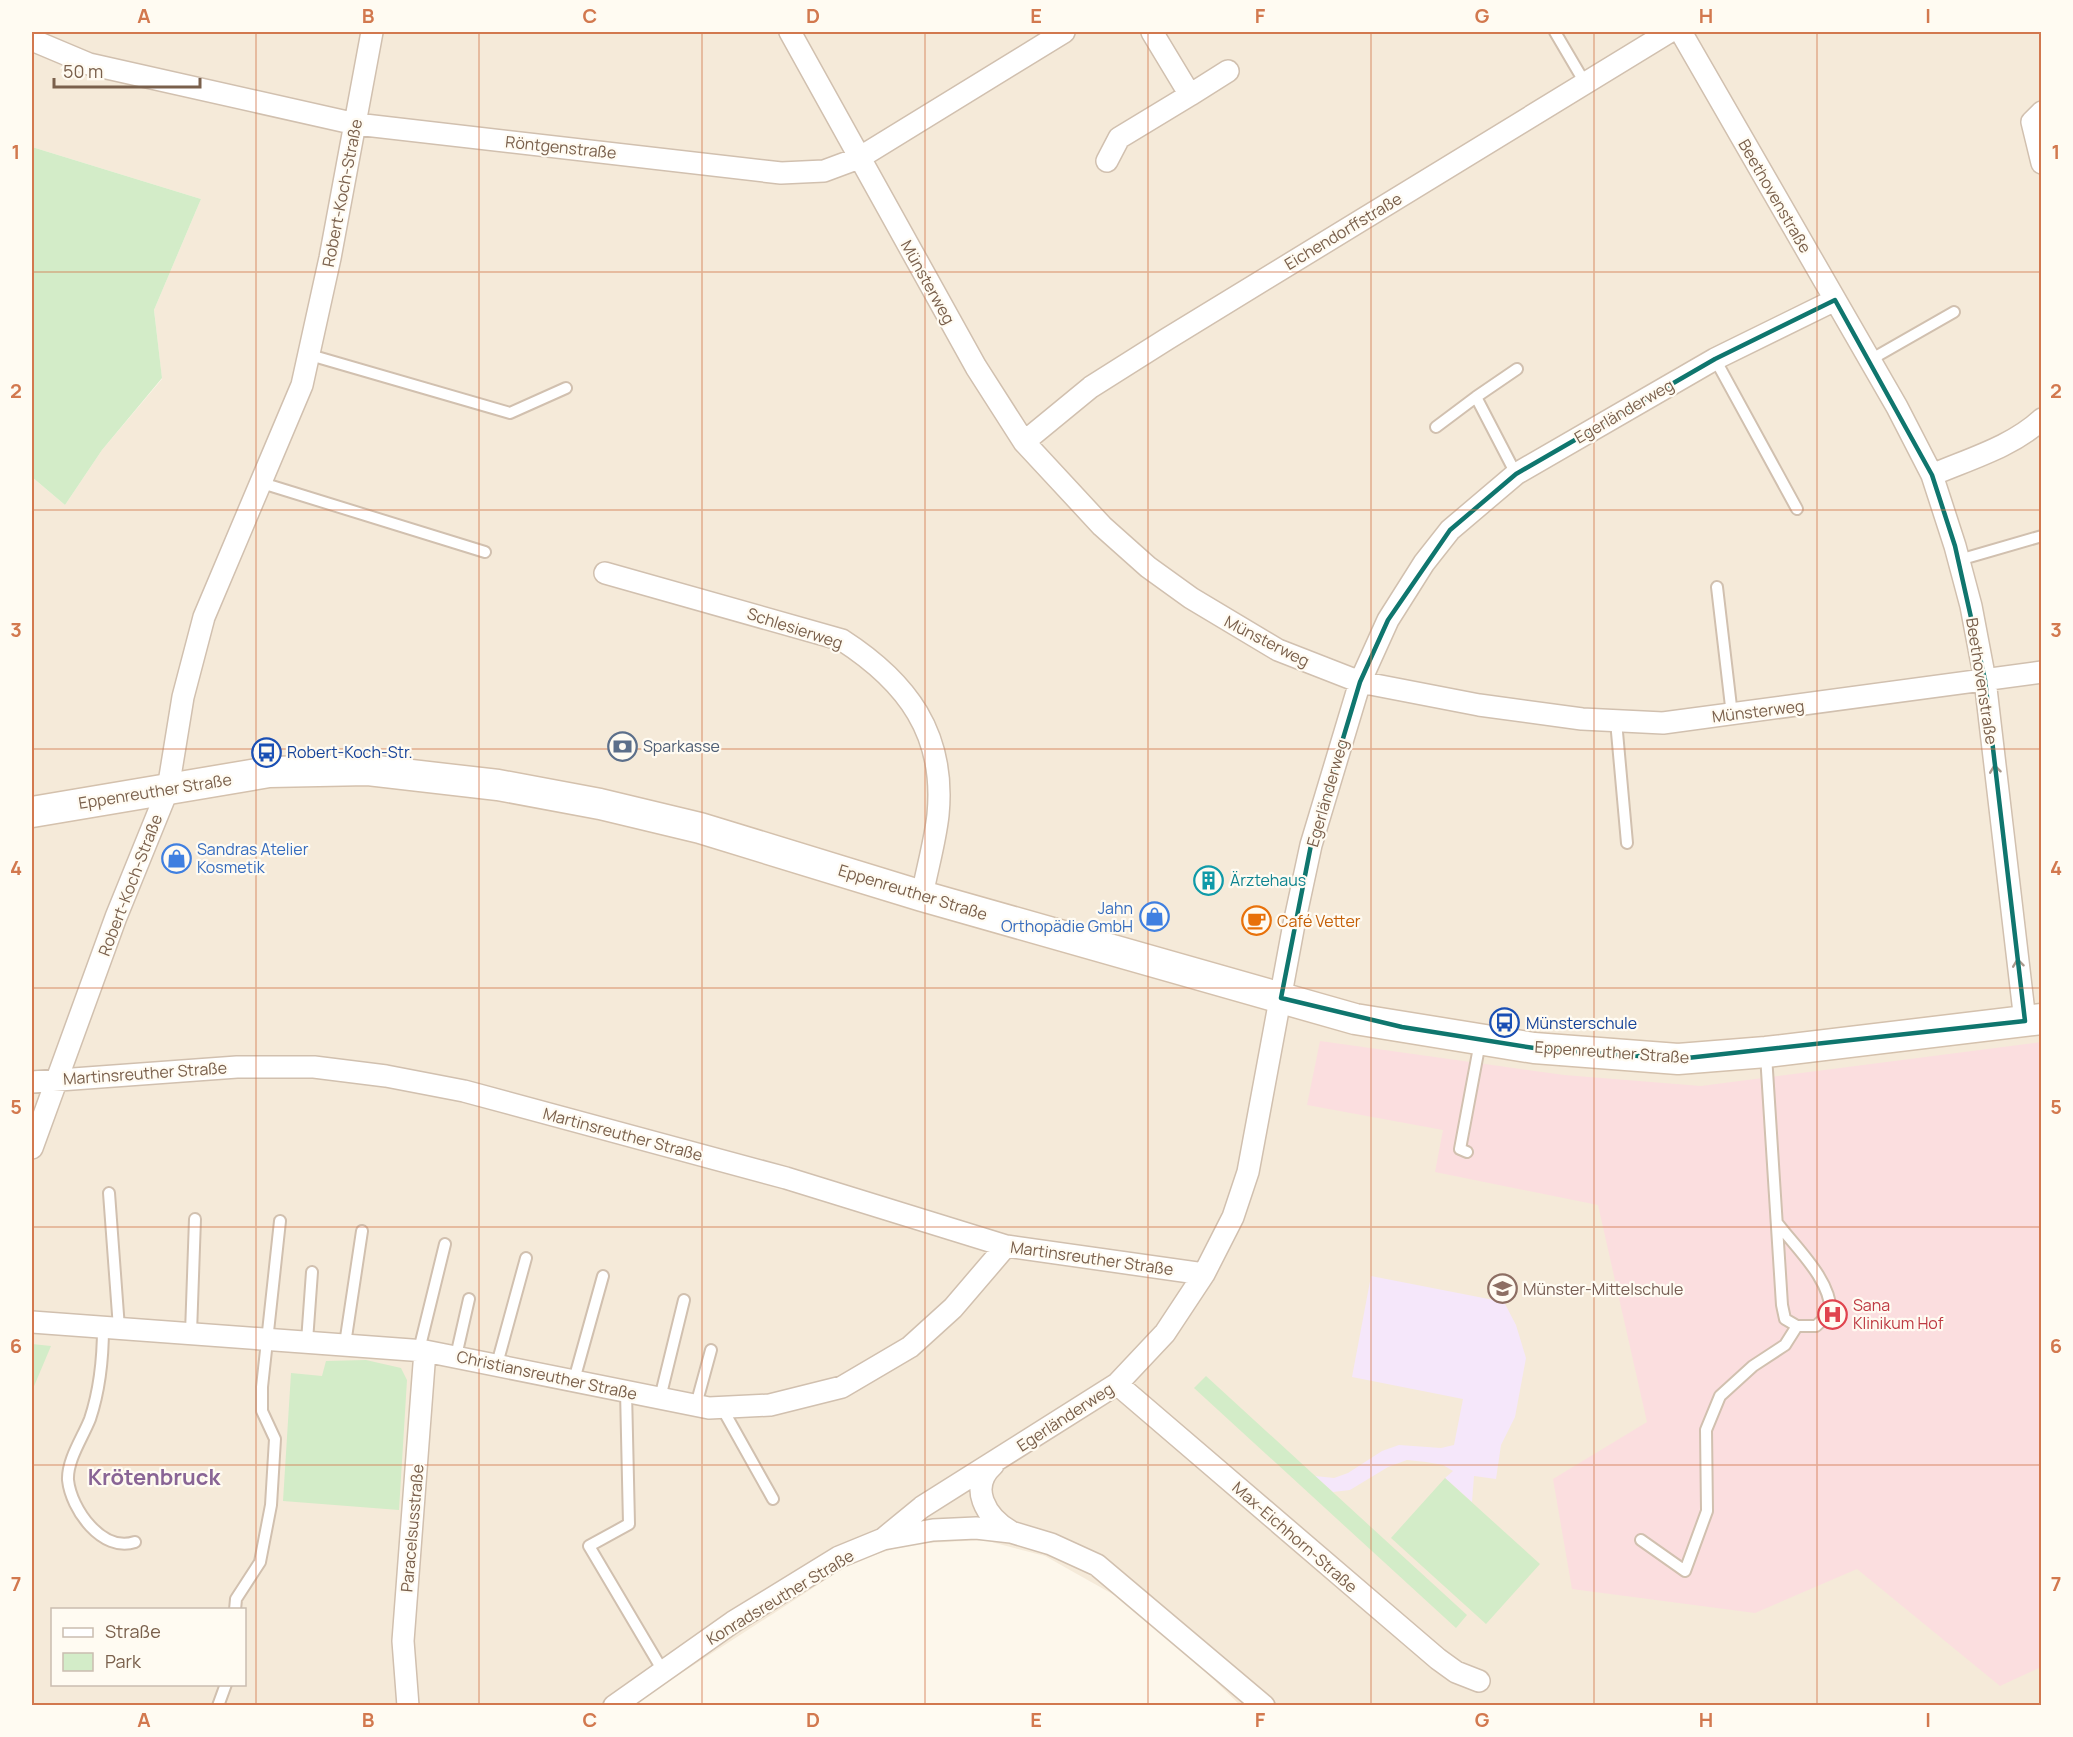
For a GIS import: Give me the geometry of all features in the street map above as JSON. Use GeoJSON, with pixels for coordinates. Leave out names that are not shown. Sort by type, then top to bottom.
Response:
{"type":"FeatureCollection","features":[{"type":"Feature","properties":{"kind":"main road","name":"Eppenreuther Straße"},"geometry":{"type":"LineString","coordinates":[[32,812],[269,772],[368,770],[498,785],[600,804],[700,828],[922,896],[1355,1019],[1534,1048],[1678,1059],[1766,1052],[2033,1020]]}},
{"type":"Feature","properties":{"kind":"street","name":"Robert-Koch-Straße"},"geometry":{"type":"LineString","coordinates":[[32,1148],[116,917],[168,789],[183,697],[204,617],[302,385],[356,124],[372,32]]}},
{"type":"Feature","properties":{"kind":"street","name":"Münsterweg"},"geometry":{"type":"LineString","coordinates":[[790,32],[976,367],[1024,442],[1102,526],[1148,567],[1191,598],[1278,650],[1360,682],[1479,705],[1616,721],[1663,723],[2042,672]]}},
{"type":"Feature","properties":{"kind":"street","name":"Röntgenstraße"},"geometry":{"type":"LineString","coordinates":[[32,40],[89,64],[356,124],[781,173],[824,171],[859,158],[1064,32]]}},
{"type":"Feature","properties":{"kind":"street"},"geometry":{"type":"LineString","coordinates":[[1152,32],[1190,95]]}},
{"type":"Feature","properties":{"kind":"street","name":"Eichendorffstraße"},"geometry":{"type":"LineString","coordinates":[[1024,442],[1101,381],[1670,32]]}},
{"type":"Feature","properties":{"kind":"street","name":"Beethovenstraße"},"geometry":{"type":"LineString","coordinates":[[1681,32],[1898,406],[1932,475],[1959,560],[1985,680],[2033,1020]]}},
{"type":"Feature","properties":{"kind":"street"},"geometry":{"type":"LineString","coordinates":[[1107,161],[1119,138],[1228,72]]}},
{"type":"Feature","properties":{"kind":"street"},"geometry":{"type":"LineString","coordinates":[[2037,117],[2042,163]]}},
{"type":"Feature","properties":{"kind":"street","name":"Egerländerweg"},"geometry":{"type":"LineString","coordinates":[[883,1539],[922,1507],[1117,1384],[1165,1333],[1204,1274],[1233,1217],[1248,1172],[1311,845],[1360,682],[1388,620],[1424,563],[1450,530],[1516,474],[1715,359],[1835,300]]}},
{"type":"Feature","properties":{"kind":"street"},"geometry":{"type":"LineString","coordinates":[[1932,475],[2029,431],[2042,419]]}},
{"type":"Feature","properties":{"kind":"street","name":"Schlesierweg"},"geometry":{"type":"LineString","coordinates":[[605,573],[842,640],[870,658],[901,688],[921,718],[932,742],[938,774],[938,814],[922,896]]}},
{"type":"Feature","properties":{"kind":"street","name":"Martinsreuther Straße"},"geometry":{"type":"LineString","coordinates":[[32,1082],[237,1067],[314,1066],[386,1076],[464,1091],[786,1178],[1005,1246],[1204,1274]]}},
{"type":"Feature","properties":{"kind":"street","name":"Christiansreuther Straße"},"geometry":{"type":"LineString","coordinates":[[32,1322],[422,1350],[696,1405],[722,1408],[770,1405],[806,1398],[842,1387],[910,1347],[953,1308],[1005,1246]]}},
{"type":"Feature","properties":{"kind":"street","name":"Paracelsusstraße"},"geometry":{"type":"LineString","coordinates":[[408,1706],[403,1641],[422,1350]]}},
{"type":"Feature","properties":{"kind":"street","name":"Max-Eichhorn-Straße"},"geometry":{"type":"LineString","coordinates":[[1117,1384],[1438,1659],[1456,1672],[1479,1681]]}},
{"type":"Feature","properties":{"kind":"street","name":"Egerländerweg"},"geometry":{"type":"LineString","coordinates":[[1001,1459],[988,1470],[980,1488],[986,1510],[994,1522],[1011,1532]]}},
{"type":"Feature","properties":{"kind":"street","name":"Konradsreuther Straße"},"geometry":{"type":"LineString","coordinates":[[614,1706],[733,1622],[839,1557],[883,1539],[933,1530],[976,1528],[1011,1532],[1051,1544],[1097,1565],[1264,1706]]}},
{"type":"Feature","properties":{"kind":"lane"},"geometry":{"type":"LineString","coordinates":[[1554,32],[1585,83]]}},
{"type":"Feature","properties":{"kind":"lane"},"geometry":{"type":"LineString","coordinates":[[1870,360],[1954,312]]}},
{"type":"Feature","properties":{"kind":"lane"},"geometry":{"type":"LineString","coordinates":[[310,355],[510,413],[566,388]]}},
{"type":"Feature","properties":{"kind":"lane"},"geometry":{"type":"LineString","coordinates":[[1715,359],[1797,510]]}},
{"type":"Feature","properties":{"kind":"lane"},"geometry":{"type":"LineString","coordinates":[[1436,427],[1516,369]]}},
{"type":"Feature","properties":{"kind":"lane"},"geometry":{"type":"LineString","coordinates":[[1476,397],[1516,474]]}},
{"type":"Feature","properties":{"kind":"lane"},"geometry":{"type":"LineString","coordinates":[[262,483],[485,552]]}},
{"type":"Feature","properties":{"kind":"lane"},"geometry":{"type":"LineString","coordinates":[[1959,560],[2042,536]]}},
{"type":"Feature","properties":{"kind":"lane"},"geometry":{"type":"LineString","coordinates":[[1717,587],[1732,715]]}},
{"type":"Feature","properties":{"kind":"lane"},"geometry":{"type":"LineString","coordinates":[[1616,721],[1627,843]]}},
{"type":"Feature","properties":{"kind":"lane"},"geometry":{"type":"LineString","coordinates":[[1467,1152],[1460,1149],[1481,1039]]}},
{"type":"Feature","properties":{"kind":"lane"},"geometry":{"type":"LineString","coordinates":[[1766,1052],[1782,1305],[1785,1319],[1797,1326],[1808,1328],[1823,1322],[1831,1312],[1830,1297],[1824,1285],[1778,1224]]}},
{"type":"Feature","properties":{"kind":"lane"},"geometry":{"type":"LineString","coordinates":[[109,1193],[111,1327],[90,1418],[68,1478],[72,1497],[94,1529],[110,1542],[128,1545],[135,1542]]}},
{"type":"Feature","properties":{"kind":"lane"},"geometry":{"type":"LineString","coordinates":[[191,1333],[195,1219]]}},
{"type":"Feature","properties":{"kind":"lane"},"geometry":{"type":"LineString","coordinates":[[235,1608],[236,1599],[260,1562],[271,1505],[275,1439],[262,1411],[266,1338],[280,1221]]}},
{"type":"Feature","properties":{"kind":"lane"},"geometry":{"type":"LineString","coordinates":[[345,1344],[362,1232]]}},
{"type":"Feature","properties":{"kind":"lane"},"geometry":{"type":"LineString","coordinates":[[422,1350],[445,1244]]}},
{"type":"Feature","properties":{"kind":"lane"},"geometry":{"type":"LineString","coordinates":[[497,1364],[526,1258]]}},
{"type":"Feature","properties":{"kind":"lane"},"geometry":{"type":"LineString","coordinates":[[307,1341],[312,1272]]}},
{"type":"Feature","properties":{"kind":"lane"},"geometry":{"type":"LineString","coordinates":[[574,1380],[603,1276]]}},
{"type":"Feature","properties":{"kind":"lane"},"geometry":{"type":"LineString","coordinates":[[456,1356],[469,1299]]}},
{"type":"Feature","properties":{"kind":"lane"},"geometry":{"type":"LineString","coordinates":[[660,1398],[684,1300]]}},
{"type":"Feature","properties":{"kind":"lane"},"geometry":{"type":"LineString","coordinates":[[1641,1540],[1685,1571],[1707,1511],[1706,1430],[1720,1396],[1753,1366],[1785,1345],[1797,1326]]}},
{"type":"Feature","properties":{"kind":"lane"},"geometry":{"type":"LineString","coordinates":[[696,1405],[711,1350]]}},
{"type":"Feature","properties":{"kind":"lane"},"geometry":{"type":"LineString","coordinates":[[626,1391],[629,1524],[589,1546],[663,1671]]}},
{"type":"Feature","properties":{"kind":"lane"},"geometry":{"type":"LineString","coordinates":[[722,1408],[773,1499]]}},
{"type":"Feature","properties":{"kind":"lane"},"geometry":{"type":"LineString","coordinates":[[218,1706],[225,1686]]}},
{"type":"Feature","properties":{"kind":"highlighted area"},"geometry":{"type":"Polygon","coordinates":[[[1835,300],[1932,475],[1955,546],[1985,680],[2025,1021],[1678,1059],[1534,1048],[1402,1027],[1281,998],[1311,845],[1360,682],[1388,620],[1450,530],[1516,474],[1715,359],[1835,300]]]}},
{"type":"Feature","properties":{"kind":"shaded area"},"geometry":{"type":"Polygon","coordinates":[[[32,32],[2041,32],[2041,1705],[1240,1705],[1184,1651],[1116,1596],[1045,1556],[984,1540],[908,1544],[853,1562],[632,1705],[32,1705],[32,477],[65,505],[102,450],[162,379],[154,310],[201,199],[32,147],[32,32]]]}},
{"type":"Feature","properties":{"kind":"shaded area","name":"Sana Klinikum Hof"},"geometry":{"type":"Polygon","coordinates":[[[1320,1041],[1564,1075],[1701,1086],[2041,1042],[2041,1667],[2000,1686],[1857,1569],[1755,1613],[1572,1589],[1553,1479],[1647,1422],[1598,1205],[1435,1172],[1443,1130],[1307,1105],[1320,1041]]]}},
{"type":"Feature","properties":{"kind":"shaded area"},"geometry":{"type":"Polygon","coordinates":[[[1371,1276],[1504,1302],[1516,1325],[1526,1358],[1515,1417],[1501,1445],[1496,1479],[1474,1476],[1472,1502],[1445,1478],[1453,1471],[1443,1465],[1426,1462],[1407,1460],[1388,1467],[1350,1490],[1333,1492],[1315,1476],[1334,1478],[1348,1473],[1382,1451],[1399,1445],[1441,1448],[1454,1445],[1463,1399],[1352,1377],[1371,1276]]]}},
{"type":"Feature","properties":{"kind":"green space"},"geometry":{"type":"Polygon","coordinates":[[[32,147],[201,199],[154,310],[162,378],[102,450],[65,505],[32,477],[32,147]]]}},
{"type":"Feature","properties":{"kind":"green space"},"geometry":{"type":"Polygon","coordinates":[[[32,1344],[51,1346],[32,1391],[32,1344]]]}},
{"type":"Feature","properties":{"kind":"green space"},"geometry":{"type":"Polygon","coordinates":[[[366,1360],[401,1368],[407,1380],[399,1510],[283,1501],[291,1373],[322,1376],[326,1361],[366,1360]]]}},
{"type":"Feature","properties":{"kind":"green space"},"geometry":{"type":"Polygon","coordinates":[[[1206,1376],[1467,1615],[1456,1628],[1194,1388],[1206,1376]]]}},
{"type":"Feature","properties":{"kind":"green space"},"geometry":{"type":"Polygon","coordinates":[[[1445,1478],[1540,1564],[1486,1624],[1391,1538],[1445,1478]]]}},
{"type":"Feature","properties":{"kind":"place","name":"Sparkasse"},"geometry":{"type":"Point","coordinates":[622,746]}},
{"type":"Feature","properties":{"kind":"place","name":"Robert-Koch-Str."},"geometry":{"type":"Point","coordinates":[266,752]}},
{"type":"Feature","properties":{"kind":"place","name":"Sandras Atelier Kosmetik"},"geometry":{"type":"Point","coordinates":[176,858]}},
{"type":"Feature","properties":{"kind":"place","name":"Ärztehaus"},"geometry":{"type":"Point","coordinates":[1209,880]}},
{"type":"Feature","properties":{"kind":"place","name":"Jahn Orthopädie GmbH"},"geometry":{"type":"Point","coordinates":[1154,917]}},
{"type":"Feature","properties":{"kind":"place","name":"Café Vetter"},"geometry":{"type":"Point","coordinates":[1256,921]}},
{"type":"Feature","properties":{"kind":"place","name":"Münsterschule"},"geometry":{"type":"Point","coordinates":[1505,1023]}},
{"type":"Feature","properties":{"kind":"place","name":"Münster-Mittelschule"},"geometry":{"type":"Point","coordinates":[1502,1289]}},
{"type":"Feature","properties":{"kind":"place","name":"Sana Klinikum Hof"},"geometry":{"type":"Point","coordinates":[1832,1314]}},
{"type":"Feature","properties":{"kind":"district","name":"Krötenbruck"},"geometry":{"type":"Point","coordinates":[154,1477]}}]}
